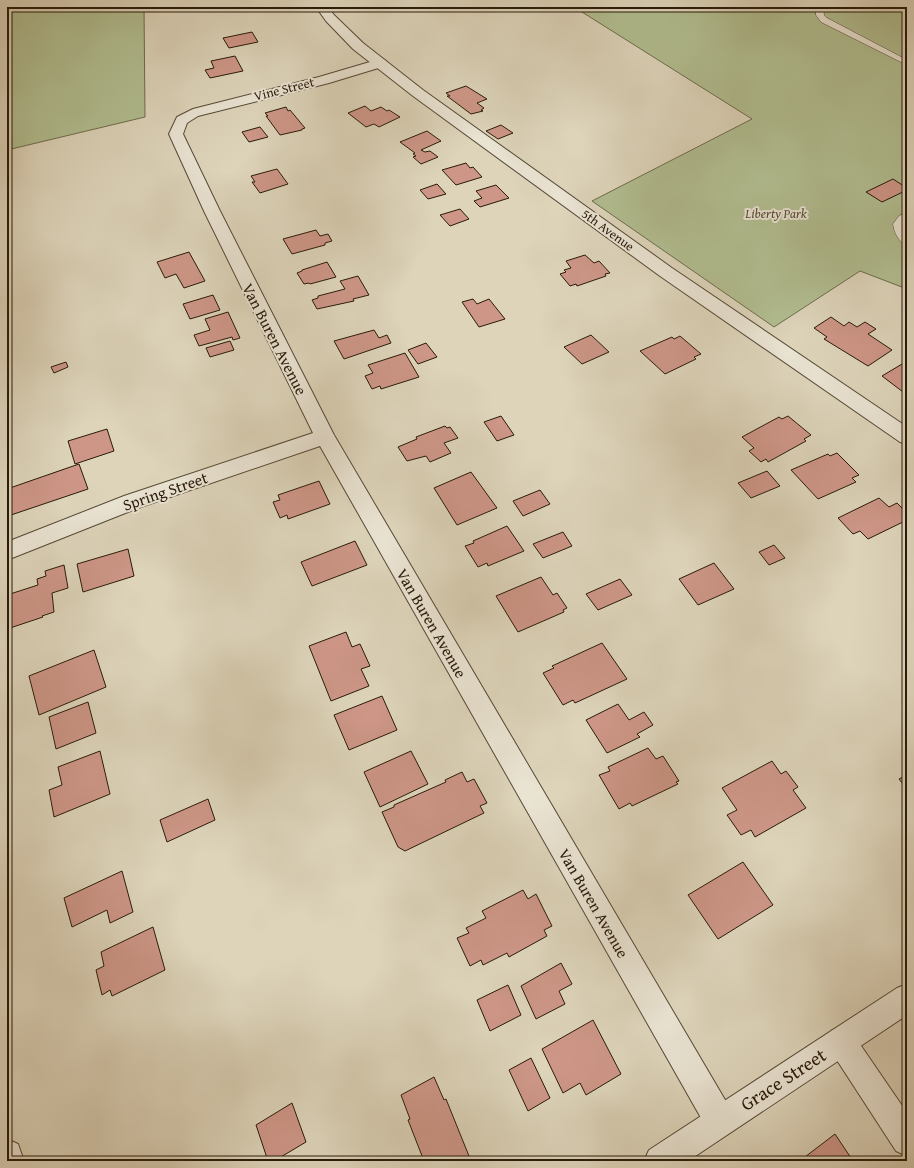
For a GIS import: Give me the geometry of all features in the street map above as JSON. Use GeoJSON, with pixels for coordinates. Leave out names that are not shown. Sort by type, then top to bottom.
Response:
{"type":"FeatureCollection","features":[{"type":"Feature","properties":{"kind":"street","name":"5th Avenue"},"geometry":{"type":"LineString","coordinates":[[322,7],[342,31],[423,97],[666,272],[907,437]]}},
{"type":"Feature","properties":{"kind":"street","name":"Vine Street"},"geometry":{"type":"LineString","coordinates":[[188,115],[324,80],[380,63]]}},
{"type":"Feature","properties":{"kind":"street","name":"Van Buren Avenue"},"geometry":{"type":"LineString","coordinates":[[188,115],[178,126],[176,134],[179,142],[269,329],[325,437],[720,1121]]}},
{"type":"Feature","properties":{"kind":"street","name":"Spring Street"},"geometry":{"type":"LineString","coordinates":[[7,551],[131,502],[325,437]]}},
{"type":"Feature","properties":{"kind":"street","name":"Grace Street"},"geometry":{"type":"LineString","coordinates":[[660,1161],[907,998]]}},
{"type":"Feature","properties":{"kind":"street"},"geometry":{"type":"LineString","coordinates":[[841,1041],[907,1140]]}},
{"type":"Feature","properties":{"kind":"street"},"geometry":{"type":"LineString","coordinates":[[7,1155],[8,1161]]}},
{"type":"Feature","properties":{"kind":"lane"},"geometry":{"type":"LineString","coordinates":[[819,7],[820,15],[824,20],[907,62]]}},
{"type":"Feature","properties":{"kind":"lane"},"geometry":{"type":"LineString","coordinates":[[907,215],[902,217],[898,224],[899,232],[907,242]]}},
{"type":"Feature","properties":{"kind":"green space"},"geometry":{"type":"Polygon","coordinates":[[[7,7],[144,7],[145,117],[7,150],[7,7]]]}},
{"type":"Feature","properties":{"kind":"green space","name":"Liberty Park"},"geometry":{"type":"Polygon","coordinates":[[[574,7],[907,7],[907,289],[860,271],[774,327],[592,201],[752,119],[574,7]]]}},
{"type":"Feature","properties":{"kind":"building"},"geometry":{"type":"Polygon","coordinates":[[[252,32],[258,42],[229,48],[223,38],[252,32]]]}},
{"type":"Feature","properties":{"kind":"building"},"geometry":{"type":"Polygon","coordinates":[[[235,56],[243,71],[210,78],[205,70],[214,68],[211,61],[235,56]]]}},
{"type":"Feature","properties":{"kind":"building"},"geometry":{"type":"Polygon","coordinates":[[[466,86],[487,99],[477,103],[484,108],[481,110],[483,111],[471,114],[447,96],[450,96],[446,93],[466,86]]]}},
{"type":"Feature","properties":{"kind":"building"},"geometry":{"type":"Polygon","coordinates":[[[365,106],[371,111],[381,107],[400,117],[379,127],[374,124],[366,127],[348,113],[365,106]]]}},
{"type":"Feature","properties":{"kind":"building"},"geometry":{"type":"Polygon","coordinates":[[[286,107],[288,111],[290,110],[305,128],[280,135],[265,113],[286,107]]]}},
{"type":"Feature","properties":{"kind":"building"},"geometry":{"type":"Polygon","coordinates":[[[501,125],[513,133],[498,139],[486,131],[501,125]]]}},
{"type":"Feature","properties":{"kind":"building"},"geometry":{"type":"Polygon","coordinates":[[[260,127],[268,137],[249,142],[242,132],[260,127]]]}},
{"type":"Feature","properties":{"kind":"building"},"geometry":{"type":"Polygon","coordinates":[[[427,131],[441,141],[421,150],[425,152],[430,151],[438,157],[421,164],[413,157],[416,156],[413,154],[415,153],[400,142],[427,131]]]}},
{"type":"Feature","properties":{"kind":"building"},"geometry":{"type":"Polygon","coordinates":[[[466,163],[470,168],[473,167],[482,177],[456,185],[442,170],[466,163]]]}},
{"type":"Feature","properties":{"kind":"building"},"geometry":{"type":"Polygon","coordinates":[[[277,169],[288,184],[260,193],[252,182],[255,182],[251,176],[277,169]]]}},
{"type":"Feature","properties":{"kind":"building"},"geometry":{"type":"Polygon","coordinates":[[[893,179],[907,188],[907,190],[882,202],[866,192],[893,179]]]}},
{"type":"Feature","properties":{"kind":"building"},"geometry":{"type":"Polygon","coordinates":[[[437,184],[446,194],[428,199],[420,190],[437,184]]]}},
{"type":"Feature","properties":{"kind":"building"},"geometry":{"type":"Polygon","coordinates":[[[496,185],[509,198],[480,207],[474,201],[482,198],[476,191],[496,185]]]}},
{"type":"Feature","properties":{"kind":"building"},"geometry":{"type":"Polygon","coordinates":[[[460,209],[469,219],[450,226],[440,215],[460,209]]]}},
{"type":"Feature","properties":{"kind":"building"},"geometry":{"type":"Polygon","coordinates":[[[316,230],[320,236],[328,234],[332,241],[325,243],[325,245],[292,254],[283,239],[316,230]]]}},
{"type":"Feature","properties":{"kind":"building"},"geometry":{"type":"Polygon","coordinates":[[[189,252],[205,281],[184,288],[176,274],[165,278],[157,262],[189,252]]]}},
{"type":"Feature","properties":{"kind":"building"},"geometry":{"type":"Polygon","coordinates":[[[585,255],[594,263],[599,261],[610,273],[605,274],[606,276],[577,286],[576,284],[570,286],[560,274],[566,272],[564,270],[571,268],[566,261],[585,255]]]}},
{"type":"Feature","properties":{"kind":"building"},"geometry":{"type":"Polygon","coordinates":[[[327,262],[336,277],[310,284],[304,284],[297,273],[302,270],[327,262]]]}},
{"type":"Feature","properties":{"kind":"building"},"geometry":{"type":"Polygon","coordinates":[[[358,276],[369,295],[353,299],[354,301],[317,309],[312,300],[318,298],[318,296],[345,289],[340,281],[358,276]]]}},
{"type":"Feature","properties":{"kind":"building"},"geometry":{"type":"Polygon","coordinates":[[[213,295],[220,310],[190,319],[183,304],[213,295]]]}},
{"type":"Feature","properties":{"kind":"building"},"geometry":{"type":"Polygon","coordinates":[[[473,299],[477,304],[489,299],[505,319],[479,327],[462,302],[473,299]]]}},
{"type":"Feature","properties":{"kind":"building"},"geometry":{"type":"Polygon","coordinates":[[[228,312],[240,338],[233,340],[232,337],[199,346],[194,335],[210,330],[205,319],[228,312]]]}},
{"type":"Feature","properties":{"kind":"building"},"geometry":{"type":"Polygon","coordinates":[[[831,317],[844,326],[849,322],[857,327],[865,322],[876,329],[868,334],[892,350],[868,366],[824,339],[827,337],[814,328],[831,317]]]}},
{"type":"Feature","properties":{"kind":"building"},"geometry":{"type":"Polygon","coordinates":[[[374,330],[379,338],[387,335],[391,343],[344,359],[334,341],[374,330]]]}},
{"type":"Feature","properties":{"kind":"building"},"geometry":{"type":"Polygon","coordinates":[[[591,335],[609,352],[582,364],[564,347],[591,335]]]}},
{"type":"Feature","properties":{"kind":"building"},"geometry":{"type":"Polygon","coordinates":[[[680,336],[701,354],[694,357],[696,359],[665,374],[640,351],[672,337],[674,339],[680,336]]]}},
{"type":"Feature","properties":{"kind":"building"},"geometry":{"type":"Polygon","coordinates":[[[230,341],[234,350],[210,357],[206,348],[230,341]]]}},
{"type":"Feature","properties":{"kind":"building"},"geometry":{"type":"Polygon","coordinates":[[[426,343],[437,357],[418,364],[408,350],[426,343]]]}},
{"type":"Feature","properties":{"kind":"building"},"geometry":{"type":"Polygon","coordinates":[[[405,353],[419,377],[381,389],[380,386],[372,389],[365,376],[373,373],[368,365],[405,353]]]}},
{"type":"Feature","properties":{"kind":"building"},"geometry":{"type":"Polygon","coordinates":[[[907,361],[907,395],[882,376],[907,361]]]}},
{"type":"Feature","properties":{"kind":"building"},"geometry":{"type":"Polygon","coordinates":[[[66,362],[68,367],[54,373],[51,367],[66,362]]]}},
{"type":"Feature","properties":{"kind":"building"},"geometry":{"type":"Polygon","coordinates":[[[501,416],[514,435],[497,441],[484,422],[501,416]]]}},
{"type":"Feature","properties":{"kind":"building"},"geometry":{"type":"Polygon","coordinates":[[[788,416],[811,435],[804,439],[806,441],[768,462],[766,459],[761,462],[749,451],[754,448],[742,437],[779,417],[782,419],[788,416]]]}},
{"type":"Feature","properties":{"kind":"building"},"geometry":{"type":"Polygon","coordinates":[[[445,426],[447,428],[450,427],[458,438],[444,443],[451,453],[430,462],[426,456],[407,461],[398,447],[417,439],[416,437],[445,426]]]}},
{"type":"Feature","properties":{"kind":"building"},"geometry":{"type":"Polygon","coordinates":[[[107,429],[114,451],[75,464],[68,441],[107,429]]]}},
{"type":"Feature","properties":{"kind":"building"},"geometry":{"type":"Polygon","coordinates":[[[837,453],[859,475],[852,478],[856,482],[818,499],[791,470],[828,454],[830,456],[837,453]]]}},
{"type":"Feature","properties":{"kind":"building"},"geometry":{"type":"Polygon","coordinates":[[[79,464],[88,489],[8,516],[7,489],[79,464]]]}},
{"type":"Feature","properties":{"kind":"building"},"geometry":{"type":"Polygon","coordinates":[[[767,471],[780,486],[751,498],[738,483],[767,471]]]}},
{"type":"Feature","properties":{"kind":"building"},"geometry":{"type":"Polygon","coordinates":[[[471,472],[497,508],[457,525],[434,488],[471,472]]]}},
{"type":"Feature","properties":{"kind":"building"},"geometry":{"type":"Polygon","coordinates":[[[319,481],[330,504],[288,519],[287,515],[280,518],[273,502],[280,500],[278,495],[319,481]]]}},
{"type":"Feature","properties":{"kind":"building"},"geometry":{"type":"Polygon","coordinates":[[[540,490],[550,504],[523,516],[513,501],[540,490]]]}},
{"type":"Feature","properties":{"kind":"building"},"geometry":{"type":"Polygon","coordinates":[[[879,498],[889,507],[897,503],[907,513],[907,520],[868,539],[860,531],[853,534],[838,518],[879,498]]]}},
{"type":"Feature","properties":{"kind":"building"},"geometry":{"type":"Polygon","coordinates":[[[507,526],[524,551],[488,566],[487,563],[478,567],[465,546],[507,526]]]}},
{"type":"Feature","properties":{"kind":"building"},"geometry":{"type":"Polygon","coordinates":[[[563,532],[572,546],[543,558],[533,544],[563,532]]]}},
{"type":"Feature","properties":{"kind":"building"},"geometry":{"type":"Polygon","coordinates":[[[355,541],[367,565],[312,586],[301,562],[355,541]]]}},
{"type":"Feature","properties":{"kind":"building"},"geometry":{"type":"Polygon","coordinates":[[[774,545],[785,558],[769,565],[759,552],[774,545]]]}},
{"type":"Feature","properties":{"kind":"building"},"geometry":{"type":"Polygon","coordinates":[[[128,549],[134,576],[83,592],[77,564],[128,549]]]}},
{"type":"Feature","properties":{"kind":"building"},"geometry":{"type":"Polygon","coordinates":[[[714,563],[734,589],[698,605],[679,579],[714,563]]]}},
{"type":"Feature","properties":{"kind":"building"},"geometry":{"type":"Polygon","coordinates":[[[64,565],[68,588],[52,593],[54,612],[7,629],[7,595],[38,585],[37,579],[46,576],[45,571],[64,565]]]}},
{"type":"Feature","properties":{"kind":"building"},"geometry":{"type":"Polygon","coordinates":[[[541,577],[553,595],[557,593],[567,608],[563,610],[564,612],[518,632],[496,596],[541,577]]]}},
{"type":"Feature","properties":{"kind":"building"},"geometry":{"type":"Polygon","coordinates":[[[620,579],[632,595],[598,610],[586,594],[620,579]]]}},
{"type":"Feature","properties":{"kind":"building"},"geometry":{"type":"Polygon","coordinates":[[[346,632],[352,647],[360,644],[370,666],[361,669],[369,686],[331,701],[309,646],[346,632]]]}},
{"type":"Feature","properties":{"kind":"building"},"geometry":{"type":"Polygon","coordinates":[[[602,643],[627,679],[575,703],[573,700],[563,705],[543,673],[554,668],[552,666],[602,643]]]}},
{"type":"Feature","properties":{"kind":"building"},"geometry":{"type":"Polygon","coordinates":[[[94,650],[106,687],[39,715],[29,676],[94,650]]]}},
{"type":"Feature","properties":{"kind":"building"},"geometry":{"type":"Polygon","coordinates":[[[382,696],[397,730],[349,750],[334,715],[382,696]]]}},
{"type":"Feature","properties":{"kind":"building"},"geometry":{"type":"Polygon","coordinates":[[[88,702],[96,733],[56,749],[49,717],[88,702]]]}},
{"type":"Feature","properties":{"kind":"building"},"geometry":{"type":"Polygon","coordinates":[[[618,704],[629,720],[644,712],[653,725],[637,734],[640,737],[607,753],[586,720],[618,704]]]}},
{"type":"Feature","properties":{"kind":"building"},"geometry":{"type":"Polygon","coordinates":[[[648,748],[656,759],[663,756],[679,781],[676,782],[678,784],[632,806],[630,803],[619,809],[599,775],[610,771],[608,767],[648,748]]]}},
{"type":"Feature","properties":{"kind":"building"},"geometry":{"type":"Polygon","coordinates":[[[100,751],[110,794],[54,817],[49,790],[62,785],[58,767],[100,751]]]}},
{"type":"Feature","properties":{"kind":"building"},"geometry":{"type":"Polygon","coordinates":[[[411,751],[428,784],[380,807],[364,772],[411,751]]]}},
{"type":"Feature","properties":{"kind":"building"},"geometry":{"type":"Polygon","coordinates":[[[772,761],[781,774],[786,771],[798,787],[793,790],[806,808],[755,837],[751,830],[741,835],[727,815],[737,810],[722,788],[772,761]]]}},
{"type":"Feature","properties":{"kind":"building"},"geometry":{"type":"Polygon","coordinates":[[[462,772],[467,782],[474,779],[487,803],[480,806],[484,813],[405,851],[398,847],[382,812],[394,807],[394,805],[446,782],[445,780],[462,772]]]}},
{"type":"Feature","properties":{"kind":"building"},"geometry":{"type":"Polygon","coordinates":[[[907,775],[907,789],[899,779],[907,775]]]}},
{"type":"Feature","properties":{"kind":"building"},"geometry":{"type":"Polygon","coordinates":[[[208,799],[215,820],[167,842],[160,820],[208,799]]]}},
{"type":"Feature","properties":{"kind":"building"},"geometry":{"type":"Polygon","coordinates":[[[743,862],[773,905],[718,939],[688,895],[743,862]]]}},
{"type":"Feature","properties":{"kind":"building"},"geometry":{"type":"Polygon","coordinates":[[[122,871],[133,912],[110,923],[107,910],[72,927],[64,898],[122,871]]]}},
{"type":"Feature","properties":{"kind":"building"},"geometry":{"type":"Polygon","coordinates":[[[523,890],[528,899],[536,894],[552,926],[544,930],[547,936],[509,957],[507,953],[483,965],[481,960],[470,966],[457,938],[469,933],[466,928],[486,918],[482,911],[523,890]]]}},
{"type":"Feature","properties":{"kind":"building"},"geometry":{"type":"Polygon","coordinates":[[[153,927],[165,970],[112,996],[110,990],[102,995],[96,970],[104,966],[101,952],[153,927]]]}},
{"type":"Feature","properties":{"kind":"building"},"geometry":{"type":"Polygon","coordinates":[[[561,963],[572,984],[559,991],[565,1004],[536,1019],[521,986],[561,963]]]}},
{"type":"Feature","properties":{"kind":"building"},"geometry":{"type":"Polygon","coordinates":[[[508,985],[521,1015],[490,1031],[477,1000],[508,985]]]}},
{"type":"Feature","properties":{"kind":"building"},"geometry":{"type":"Polygon","coordinates":[[[593,1020],[621,1074],[586,1095],[580,1083],[563,1093],[542,1049],[593,1020]]]}},
{"type":"Feature","properties":{"kind":"building"},"geometry":{"type":"Polygon","coordinates":[[[531,1058],[550,1098],[528,1111],[509,1070],[531,1058]]]}},
{"type":"Feature","properties":{"kind":"building"},"geometry":{"type":"Polygon","coordinates":[[[434,1077],[444,1100],[446,1099],[471,1161],[424,1161],[408,1120],[410,1119],[401,1095],[434,1077]]]}},
{"type":"Feature","properties":{"kind":"building"},"geometry":{"type":"Polygon","coordinates":[[[292,1103],[306,1142],[274,1161],[268,1161],[256,1125],[292,1103]]]}},
{"type":"Feature","properties":{"kind":"building"},"geometry":{"type":"Polygon","coordinates":[[[835,1134],[853,1161],[801,1160],[835,1134]]]}}]}
